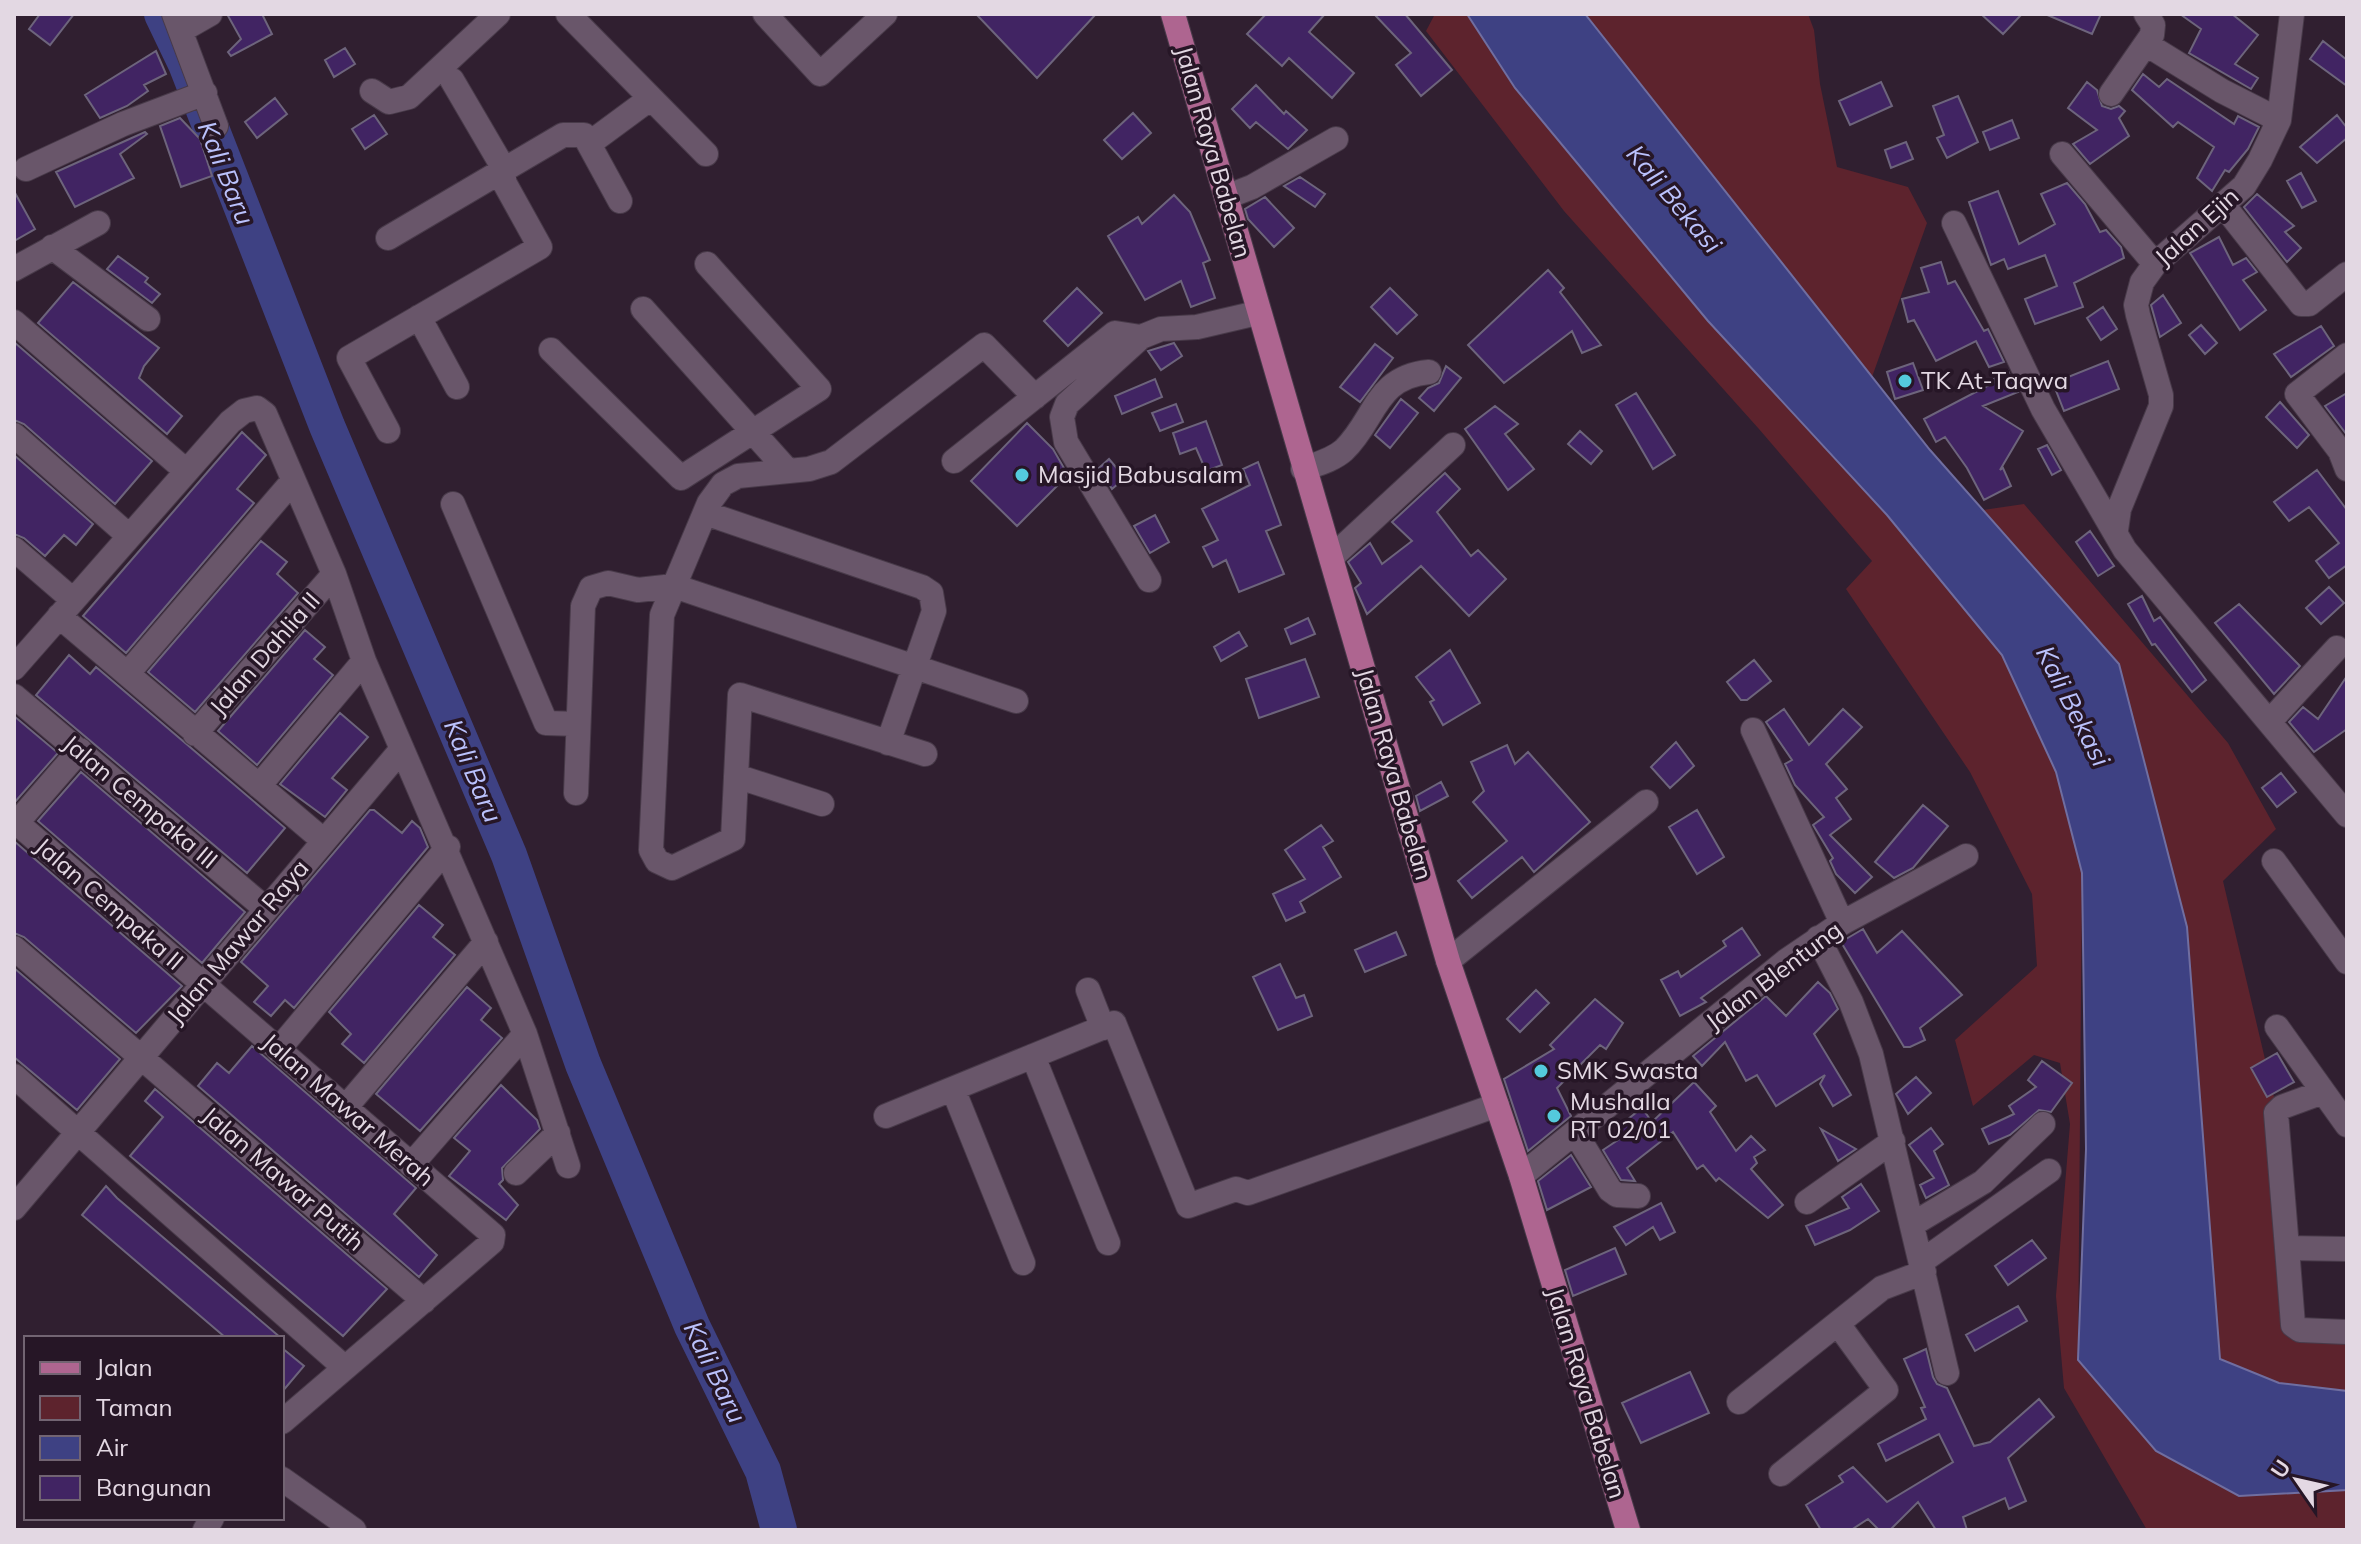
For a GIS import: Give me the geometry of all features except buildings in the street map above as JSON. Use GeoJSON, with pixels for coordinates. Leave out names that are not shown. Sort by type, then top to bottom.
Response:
{"type":"FeatureCollection","features":[{"type":"Feature","properties":{"kind":"main road","name":"Jalan Raya Babelan"},"geometry":{"type":"LineString","coordinates":[[1173,14],[1257,313],[1332,557],[1448,961],[1521,1176],[1628,1530]]}},
{"type":"Feature","properties":{"kind":"street"},"geometry":{"type":"LineString","coordinates":[[210,14],[178,22],[200,95],[216,126]]}},
{"type":"Feature","properties":{"kind":"street"},"geometry":{"type":"LineString","coordinates":[[372,91],[389,102],[409,97],[498,14]]}},
{"type":"Feature","properties":{"kind":"street"},"geometry":{"type":"LineString","coordinates":[[568,14],[706,154]]}},
{"type":"Feature","properties":{"kind":"street"},"geometry":{"type":"LineString","coordinates":[[765,14],[820,74],[885,14]]}},
{"type":"Feature","properties":{"kind":"street"},"geometry":{"type":"LineString","coordinates":[[2111,94],[2153,30],[2146,14]]}},
{"type":"Feature","properties":{"kind":"street","name":"Jalan Ejin"},"geometry":{"type":"LineString","coordinates":[[2116,530],[2119,509],[2161,406],[2161,395],[2136,305],[2142,282],[2155,264],[2244,186],[2260,160],[2279,120],[2292,14]]}},
{"type":"Feature","properties":{"kind":"street"},"geometry":{"type":"LineString","coordinates":[[2146,44],[2234,98],[2279,120]]}},
{"type":"Feature","properties":{"kind":"street"},"geometry":{"type":"LineString","coordinates":[[388,431],[349,358],[540,247],[504,182],[504,169],[452,80]]}},
{"type":"Feature","properties":{"kind":"street"},"geometry":{"type":"LineString","coordinates":[[26,169],[123,124],[200,95]]}},
{"type":"Feature","properties":{"kind":"street"},"geometry":{"type":"LineString","coordinates":[[590,143],[651,98]]}},
{"type":"Feature","properties":{"kind":"street"},"geometry":{"type":"LineString","coordinates":[[388,238],[563,135],[584,135],[620,201]]}},
{"type":"Feature","properties":{"kind":"street"},"geometry":{"type":"LineString","coordinates":[[1226,197],[1252,187],[1336,139]]}},
{"type":"Feature","properties":{"kind":"street"},"geometry":{"type":"LineString","coordinates":[[2062,154],[2155,264]]}},
{"type":"Feature","properties":{"kind":"street"},"geometry":{"type":"LineString","coordinates":[[2224,206],[2301,304],[2309,304],[2347,274]]}},
{"type":"Feature","properties":{"kind":"street"},"geometry":{"type":"LineString","coordinates":[[14,269],[98,223]]}},
{"type":"Feature","properties":{"kind":"street"},"geometry":{"type":"LineString","coordinates":[[1954,223],[2043,409],[2125,550],[2347,815]]}},
{"type":"Feature","properties":{"kind":"street"},"geometry":{"type":"LineString","coordinates":[[52,247],[148,319]]}},
{"type":"Feature","properties":{"kind":"street"},"geometry":{"type":"LineString","coordinates":[[551,350],[681,478],[819,389],[707,264]]}},
{"type":"Feature","properties":{"kind":"street"},"geometry":{"type":"LineString","coordinates":[[643,309],[788,471]]}},
{"type":"Feature","properties":{"kind":"street"},"geometry":{"type":"LineString","coordinates":[[1149,580],[1063,431],[1062,417],[1072,396],[1141,337],[1161,329],[1197,327],[1257,313]]}},
{"type":"Feature","properties":{"kind":"street"},"geometry":{"type":"LineString","coordinates":[[419,317],[457,387]]}},
{"type":"Feature","properties":{"kind":"street"},"geometry":{"type":"LineString","coordinates":[[14,322],[185,470]]}},
{"type":"Feature","properties":{"kind":"street"},"geometry":{"type":"LineString","coordinates":[[954,461],[1115,333],[1141,337]]}},
{"type":"Feature","properties":{"kind":"street"},"geometry":{"type":"LineString","coordinates":[[925,754],[740,695],[733,839],[672,868],[657,861],[651,850],[662,615],[705,513],[723,484],[738,476],[788,471],[831,462],[984,345],[1035,397]]}},
{"type":"Feature","properties":{"kind":"street"},"geometry":{"type":"LineString","coordinates":[[2347,355],[2297,393],[2340,451],[2347,469]]}},
{"type":"Feature","properties":{"kind":"street"},"geometry":{"type":"LineString","coordinates":[[1303,469],[1332,458],[1346,447],[1394,382],[1413,373],[1429,372]]}},
{"type":"Feature","properties":{"kind":"street"},"geometry":{"type":"LineString","coordinates":[[15,665],[230,422],[244,411],[257,408],[265,414],[334,574],[400,751],[448,847],[525,1034],[568,1166]]}},
{"type":"Feature","properties":{"kind":"street"},"geometry":{"type":"LineString","coordinates":[[14,435],[129,536]]}},
{"type":"Feature","properties":{"kind":"street"},"geometry":{"type":"LineString","coordinates":[[1332,557],[1453,445]]}},
{"type":"Feature","properties":{"kind":"street"},"geometry":{"type":"LineString","coordinates":[[128,673],[292,482]]}},
{"type":"Feature","properties":{"kind":"street"},"geometry":{"type":"LineString","coordinates":[[453,504],[546,723],[578,724]]}},
{"type":"Feature","properties":{"kind":"street"},"geometry":{"type":"LineString","coordinates":[[705,513],[931,593],[934,611],[888,743]]}},
{"type":"Feature","properties":{"kind":"street"},"geometry":{"type":"LineString","coordinates":[[14,549],[128,673],[195,734],[324,841]]}},
{"type":"Feature","properties":{"kind":"street","name":"Jalan Dahlia II"},"geometry":{"type":"LineString","coordinates":[[195,734],[334,574]]}},
{"type":"Feature","properties":{"kind":"street"},"geometry":{"type":"LineString","coordinates":[[576,793],[583,606],[591,588],[608,583],[638,590],[674,586],[1016,701]]}},
{"type":"Feature","properties":{"kind":"street"},"geometry":{"type":"LineString","coordinates":[[2270,721],[2337,648]]}},
{"type":"Feature","properties":{"kind":"street"},"geometry":{"type":"LineString","coordinates":[[259,786],[364,661]]}},
{"type":"Feature","properties":{"kind":"street","name":"Jalan Cempaka III"},"geometry":{"type":"LineString","coordinates":[[14,696],[266,909]]}},
{"type":"Feature","properties":{"kind":"street"},"geometry":{"type":"LineString","coordinates":[[1753,730],[1842,923]]}},
{"type":"Feature","properties":{"kind":"street"},"geometry":{"type":"LineString","coordinates":[[15,825],[80,750]]}},
{"type":"Feature","properties":{"kind":"street","name":"Jalan Mawar Raya"},"geometry":{"type":"LineString","coordinates":[[14,1208],[400,751]]}},
{"type":"Feature","properties":{"kind":"street"},"geometry":{"type":"LineString","coordinates":[[736,776],[822,804]]}},
{"type":"Feature","properties":{"kind":"street"},"geometry":{"type":"LineString","coordinates":[[1448,961],[1646,802]]}},
{"type":"Feature","properties":{"kind":"street","name":"Jalan Cempaka II"},"geometry":{"type":"LineString","coordinates":[[15,825],[202,985]]}},
{"type":"Feature","properties":{"kind":"street"},"geometry":{"type":"LineString","coordinates":[[278,1050],[448,847]]}},
{"type":"Feature","properties":{"kind":"street","name":"Jalan Blentung"},"geometry":{"type":"LineString","coordinates":[[1521,1176],[1818,938],[1966,856]]}},
{"type":"Feature","properties":{"kind":"street"},"geometry":{"type":"LineString","coordinates":[[2274,861],[2347,962]]}},
{"type":"Feature","properties":{"kind":"street"},"geometry":{"type":"LineString","coordinates":[[1818,938],[1851,1002],[1871,1054],[1947,1373]]}},
{"type":"Feature","properties":{"kind":"street"},"geometry":{"type":"LineString","coordinates":[[345,1108],[486,942]]}},
{"type":"Feature","properties":{"kind":"street","name":"Jalan Mawar Putih"},"geometry":{"type":"LineString","coordinates":[[14,948],[424,1301]]}},
{"type":"Feature","properties":{"kind":"street","name":"Jalan Mawar Merah"},"geometry":{"type":"LineString","coordinates":[[202,985],[493,1235],[492,1242],[424,1301]]}},
{"type":"Feature","properties":{"kind":"street"},"geometry":{"type":"LineString","coordinates":[[1088,990],[1103,1028]]}},
{"type":"Feature","properties":{"kind":"street"},"geometry":{"type":"LineString","coordinates":[[886,1116],[1114,1023],[1188,1206],[1236,1189],[1248,1193],[1497,1105]]}},
{"type":"Feature","properties":{"kind":"street"},"geometry":{"type":"LineString","coordinates":[[2277,1027],[2347,1125]]}},
{"type":"Feature","properties":{"kind":"street"},"geometry":{"type":"LineString","coordinates":[[411,1165],[525,1034]]}},
{"type":"Feature","properties":{"kind":"street"},"geometry":{"type":"LineString","coordinates":[[1033,1056],[1108,1243]]}},
{"type":"Feature","properties":{"kind":"street"},"geometry":{"type":"LineString","coordinates":[[14,1076],[344,1367]]}},
{"type":"Feature","properties":{"kind":"street"},"geometry":{"type":"LineString","coordinates":[[953,1089],[1023,1263]]}},
{"type":"Feature","properties":{"kind":"street"},"geometry":{"type":"LineString","coordinates":[[2323,1092],[2282,1107],[2276,1113],[2293,1325],[2300,1330],[2347,1332]]}},
{"type":"Feature","properties":{"kind":"street"},"geometry":{"type":"LineString","coordinates":[[1913,1224],[1983,1182],[2043,1124]]}},
{"type":"Feature","properties":{"kind":"street"},"geometry":{"type":"LineString","coordinates":[[516,1173],[558,1133]]}},
{"type":"Feature","properties":{"kind":"street"},"geometry":{"type":"LineString","coordinates":[[1576,1134],[1610,1190],[1617,1195],[1638,1196]]}},
{"type":"Feature","properties":{"kind":"street"},"geometry":{"type":"LineString","coordinates":[[1807,1202],[1893,1141]]}},
{"type":"Feature","properties":{"kind":"street"},"geometry":{"type":"LineString","coordinates":[[1739,1402],[1882,1288],[1923,1267],[2049,1171]]}},
{"type":"Feature","properties":{"kind":"street"},"geometry":{"type":"LineString","coordinates":[[2287,1248],[2347,1249]]}},
{"type":"Feature","properties":{"kind":"street"},"geometry":{"type":"LineString","coordinates":[[284,1420],[424,1301]]}},
{"type":"Feature","properties":{"kind":"street"},"geometry":{"type":"LineString","coordinates":[[1781,1474],[1886,1390],[1838,1324]]}},
{"type":"Feature","properties":{"kind":"street"},"geometry":{"type":"LineString","coordinates":[[284,1481],[324,1521],[354,1530]]}},
{"type":"Feature","properties":{"kind":"green space"},"geometry":{"type":"Polygon","coordinates":[[[1435,14],[1467,14],[1515,88],[1708,321],[1887,515],[2002,655],[2056,772],[2082,872],[2078,1360],[2239,1496],[2347,1490],[2347,1530],[2147,1530],[2064,1388],[2056,1296],[2070,1124],[2060,1063],[2034,1055],[1973,1106],[1955,1040],[2037,966],[2032,894],[1970,772],[1846,589],[1872,561],[1564,211],[1426,31],[1435,14]]]}},
{"type":"Feature","properties":{"kind":"green space"},"geometry":{"type":"Polygon","coordinates":[[[1585,14],[1808,14],[1814,30],[1820,84],[1837,167],[1908,187],[1927,223],[1872,377],[1585,14]]]}},
{"type":"Feature","properties":{"kind":"green space"},"geometry":{"type":"Polygon","coordinates":[[[2024,504],[2228,743],[2276,829],[2223,881],[2277,1110],[2293,1325],[2347,1332],[2347,1391],[2279,1383],[2220,1359],[2187,927],[2119,664],[1983,510],[2024,504]]]}},
{"type":"Feature","properties":{"kind":"water","name":"Kali Bekasi"},"geometry":{"type":"Polygon","coordinates":[[[1467,14],[1585,14],[1930,450],[2119,664],[2187,927],[2220,1359],[2279,1383],[2347,1391],[2347,1490],[2239,1496],[2156,1451],[2078,1360],[2086,1149],[2082,873],[2056,772],[2002,655],[1887,515],[1708,321],[1515,88],[1467,14]]]}},
{"type":"Feature","properties":{"kind":"waterway","name":"Kali Baru"},"geometry":{"type":"LineString","coordinates":[[162,14],[186,64],[327,426],[509,855],[583,1064],[692,1326],[763,1471],[779,1530]]}},
{"type":"Feature","properties":{"kind":"place","name":"TK At-Taqwa"},"geometry":{"type":"Point","coordinates":[1905,381]}},
{"type":"Feature","properties":{"kind":"place","name":"Masjid Babusalam"},"geometry":{"type":"Point","coordinates":[1022,475]}},
{"type":"Feature","properties":{"kind":"place","name":"SMK Swasta"},"geometry":{"type":"Point","coordinates":[1541,1071]}},
{"type":"Feature","properties":{"kind":"place","name":"Mushalla RT 02/01"},"geometry":{"type":"Point","coordinates":[1554,1116]}}]}
